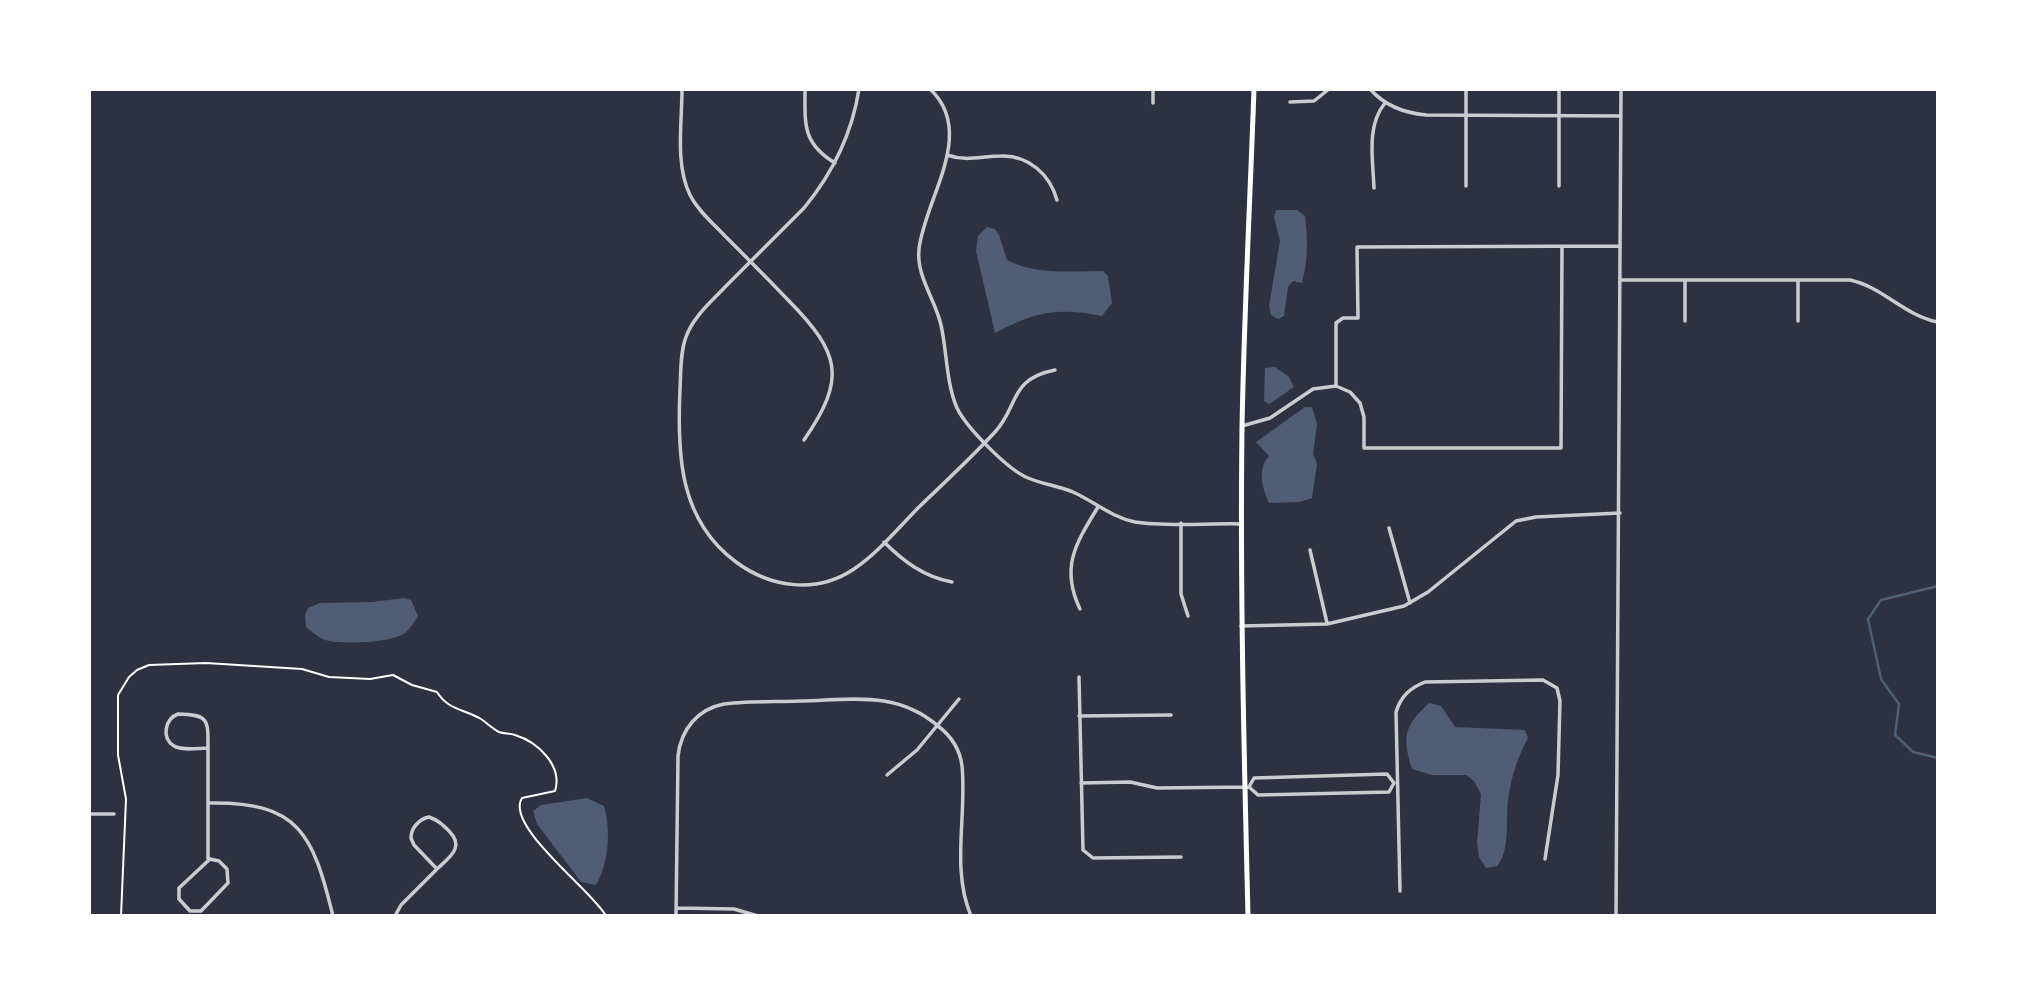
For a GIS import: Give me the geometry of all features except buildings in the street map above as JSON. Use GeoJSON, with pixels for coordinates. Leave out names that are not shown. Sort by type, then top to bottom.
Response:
{"type":"FeatureCollection","features":[{"type":"Feature","properties":{"kind":"main road"},"geometry":{"type":"LineString","coordinates":[[1248,916],[1241,524],[1254,89]]}},
{"type":"Feature","properties":{"kind":"street"},"geometry":{"type":"LineString","coordinates":[[682,89],[682,171],[687,190],[703,214],[815,327],[824,340],[830,358],[832,380],[829,399],[823,413],[804,440]]}},
{"type":"Feature","properties":{"kind":"street"},"geometry":{"type":"LineString","coordinates":[[805,89],[805,123],[808,135],[819,152],[835,163]]}},
{"type":"Feature","properties":{"kind":"street"},"geometry":{"type":"LineString","coordinates":[[859,89],[849,130],[835,163],[804,208],[701,313],[689,329],[685,340],[680,397],[681,471],[688,497],[705,531],[734,561],[765,579],[793,585],[808,585],[834,579],[854,569],[884,542],[985,441],[1001,424],[1013,398],[1023,386],[1039,374],[1055,370]]}},
{"type":"Feature","properties":{"kind":"street"},"geometry":{"type":"LineString","coordinates":[[1153,89],[1153,103]]}},
{"type":"Feature","properties":{"kind":"street"},"geometry":{"type":"LineString","coordinates":[[1290,102],[1314,101],[1329,89]]}},
{"type":"Feature","properties":{"kind":"street"},"geometry":{"type":"LineString","coordinates":[[1370,89],[1385,103],[1411,113],[1621,116]]}},
{"type":"Feature","properties":{"kind":"street"},"geometry":{"type":"LineString","coordinates":[[1466,89],[1466,186]]}},
{"type":"Feature","properties":{"kind":"street"},"geometry":{"type":"LineString","coordinates":[[1559,89],[1559,186]]}},
{"type":"Feature","properties":{"kind":"street"},"geometry":{"type":"LineString","coordinates":[[1616,916],[1621,89]]}},
{"type":"Feature","properties":{"kind":"street"},"geometry":{"type":"LineString","coordinates":[[933,90],[949,118],[950,138],[921,240],[919,266],[940,322],[956,405],[967,423],[1007,467],[1028,478],[1076,493],[1115,516],[1137,522],[1241,524]]}},
{"type":"Feature","properties":{"kind":"street"},"geometry":{"type":"LineString","coordinates":[[1374,188],[1373,125],[1385,103]]}},
{"type":"Feature","properties":{"kind":"street"},"geometry":{"type":"LineString","coordinates":[[947,155],[975,160],[1006,156],[1024,160],[1046,176],[1057,200]]}},
{"type":"Feature","properties":{"kind":"street"},"geometry":{"type":"LineString","coordinates":[[1242,426],[1270,418],[1315,388],[1336,386],[1352,394],[1363,410],[1364,448],[1561,447],[1562,246]]}},
{"type":"Feature","properties":{"kind":"street"},"geometry":{"type":"LineString","coordinates":[[1336,386],[1336,323],[1343,318],[1358,318],[1357,247],[1620,246]]}},
{"type":"Feature","properties":{"kind":"street"},"geometry":{"type":"LineString","coordinates":[[1620,280],[1850,280],[1862,282],[1916,314],[1938,322]]}},
{"type":"Feature","properties":{"kind":"street"},"geometry":{"type":"LineString","coordinates":[[1685,280],[1685,321]]}},
{"type":"Feature","properties":{"kind":"street"},"geometry":{"type":"LineString","coordinates":[[1798,280],[1798,321]]}},
{"type":"Feature","properties":{"kind":"street"},"geometry":{"type":"LineString","coordinates":[[1080,609],[1071,580],[1072,559],[1076,544],[1098,508]]}},
{"type":"Feature","properties":{"kind":"street"},"geometry":{"type":"LineString","coordinates":[[1241,626],[1327,624],[1410,604],[1428,593],[1516,522],[1536,517],[1620,513]]}},
{"type":"Feature","properties":{"kind":"street"},"geometry":{"type":"LineString","coordinates":[[1181,523],[1181,594],[1188,616]]}},
{"type":"Feature","properties":{"kind":"street"},"geometry":{"type":"LineString","coordinates":[[1389,528],[1410,604]]}},
{"type":"Feature","properties":{"kind":"street"},"geometry":{"type":"LineString","coordinates":[[884,542],[912,566],[951,582]]}},
{"type":"Feature","properties":{"kind":"street"},"geometry":{"type":"LineString","coordinates":[[1310,550],[1327,624]]}},
{"type":"Feature","properties":{"kind":"street"},"geometry":{"type":"LineString","coordinates":[[1079,677],[1082,844],[1086,853],[1093,858],[1181,857]]}},
{"type":"Feature","properties":{"kind":"street"},"geometry":{"type":"LineString","coordinates":[[1400,891],[1396,712],[1402,697],[1411,689],[1429,681],[1540,680],[1552,684],[1560,698],[1558,775],[1545,859]]}},
{"type":"Feature","properties":{"kind":"street"},"geometry":{"type":"LineString","coordinates":[[676,916],[678,756],[682,737],[692,721],[713,707],[733,703],[870,699],[903,704],[919,712],[938,726],[954,743],[962,764],[962,883],[971,916]]}},
{"type":"Feature","properties":{"kind":"street"},"geometry":{"type":"LineString","coordinates":[[887,775],[917,750],[959,699]]}},
{"type":"Feature","properties":{"kind":"street"},"geometry":{"type":"LineString","coordinates":[[208,748],[178,748],[172,745],[166,733],[169,719],[178,714],[195,715],[203,717],[208,724],[208,748],[208,859],[179,888],[179,899],[194,912],[203,910],[226,887],[229,880],[228,871],[220,862],[208,859]]}},
{"type":"Feature","properties":{"kind":"street"},"geometry":{"type":"LineString","coordinates":[[1079,716],[1171,715]]}},
{"type":"Feature","properties":{"kind":"street"},"geometry":{"type":"LineString","coordinates":[[1247,787],[1254,778],[1387,774],[1396,783]]}},
{"type":"Feature","properties":{"kind":"street"},"geometry":{"type":"LineString","coordinates":[[1081,783],[1130,782],[1157,788],[1247,787],[1258,795],[1389,792],[1396,783]]}},
{"type":"Feature","properties":{"kind":"street"},"geometry":{"type":"LineString","coordinates":[[208,803],[255,805],[272,811],[294,826],[305,837],[316,856],[333,916]]}},
{"type":"Feature","properties":{"kind":"street"},"geometry":{"type":"LineString","coordinates":[[89,814],[114,814]]}},
{"type":"Feature","properties":{"kind":"street"},"geometry":{"type":"LineString","coordinates":[[395,916],[401,905],[454,853],[457,842],[453,835],[438,821],[427,817],[413,828],[411,838],[414,845],[437,869]]}},
{"type":"Feature","properties":{"kind":"street"},"geometry":{"type":"LineString","coordinates":[[676,908],[734,909],[758,916]]}},
{"type":"Feature","properties":{"kind":"path"},"geometry":{"type":"LineString","coordinates":[[121,916],[126,799],[118,755],[118,695],[129,677],[149,665],[206,663],[302,669],[329,677],[370,679],[393,675],[412,685],[437,692],[443,702],[454,709],[468,712],[500,732],[516,735],[536,746],[551,761],[557,786],[555,791],[522,798],[519,811],[538,842],[606,916]]}},
{"type":"Feature","properties":{"kind":"water"},"geometry":{"type":"Polygon","coordinates":[[[1276,210],[1297,210],[1305,216],[1307,242],[1302,283],[1293,281],[1288,287],[1284,316],[1278,319],[1271,315],[1269,306],[1280,241],[1274,217],[1276,210]]]}},
{"type":"Feature","properties":{"kind":"water"},"geometry":{"type":"Polygon","coordinates":[[[987,227],[995,229],[999,235],[1007,260],[1018,265],[1054,271],[1103,271],[1108,276],[1112,303],[1102,316],[1072,312],[1046,313],[1022,320],[995,333],[976,251],[978,236],[987,227]]]}},
{"type":"Feature","properties":{"kind":"water"},"geometry":{"type":"Polygon","coordinates":[[[1275,367],[1289,377],[1294,387],[1269,404],[1264,401],[1265,368],[1275,367]]]}},
{"type":"Feature","properties":{"kind":"water"},"geometry":{"type":"Polygon","coordinates":[[[1305,407],[1312,407],[1317,424],[1313,454],[1317,464],[1312,498],[1300,502],[1269,503],[1264,491],[1262,472],[1269,456],[1256,442],[1305,407]]]}},
{"type":"Feature","properties":{"kind":"water"},"geometry":{"type":"Polygon","coordinates":[[[404,598],[411,600],[418,616],[405,633],[389,639],[368,642],[329,641],[306,627],[305,615],[308,608],[320,603],[404,598]]]}},
{"type":"Feature","properties":{"kind":"water"},"geometry":{"type":"Polygon","coordinates":[[[1429,703],[1441,706],[1455,727],[1525,730],[1528,738],[1513,776],[1508,801],[1506,844],[1497,866],[1486,868],[1479,857],[1477,843],[1481,794],[1474,781],[1466,775],[1432,775],[1412,769],[1407,733],[1414,719],[1429,703]]]}},
{"type":"Feature","properties":{"kind":"water"},"geometry":{"type":"Polygon","coordinates":[[[587,798],[604,806],[608,825],[604,867],[596,885],[581,882],[537,824],[533,811],[541,805],[587,798]]]}},
{"type":"Feature","properties":{"kind":"waterway"},"geometry":{"type":"LineString","coordinates":[[1938,586],[1881,600],[1868,619],[1881,679],[1899,704],[1895,735],[1913,752],[1938,758]]}}]}
